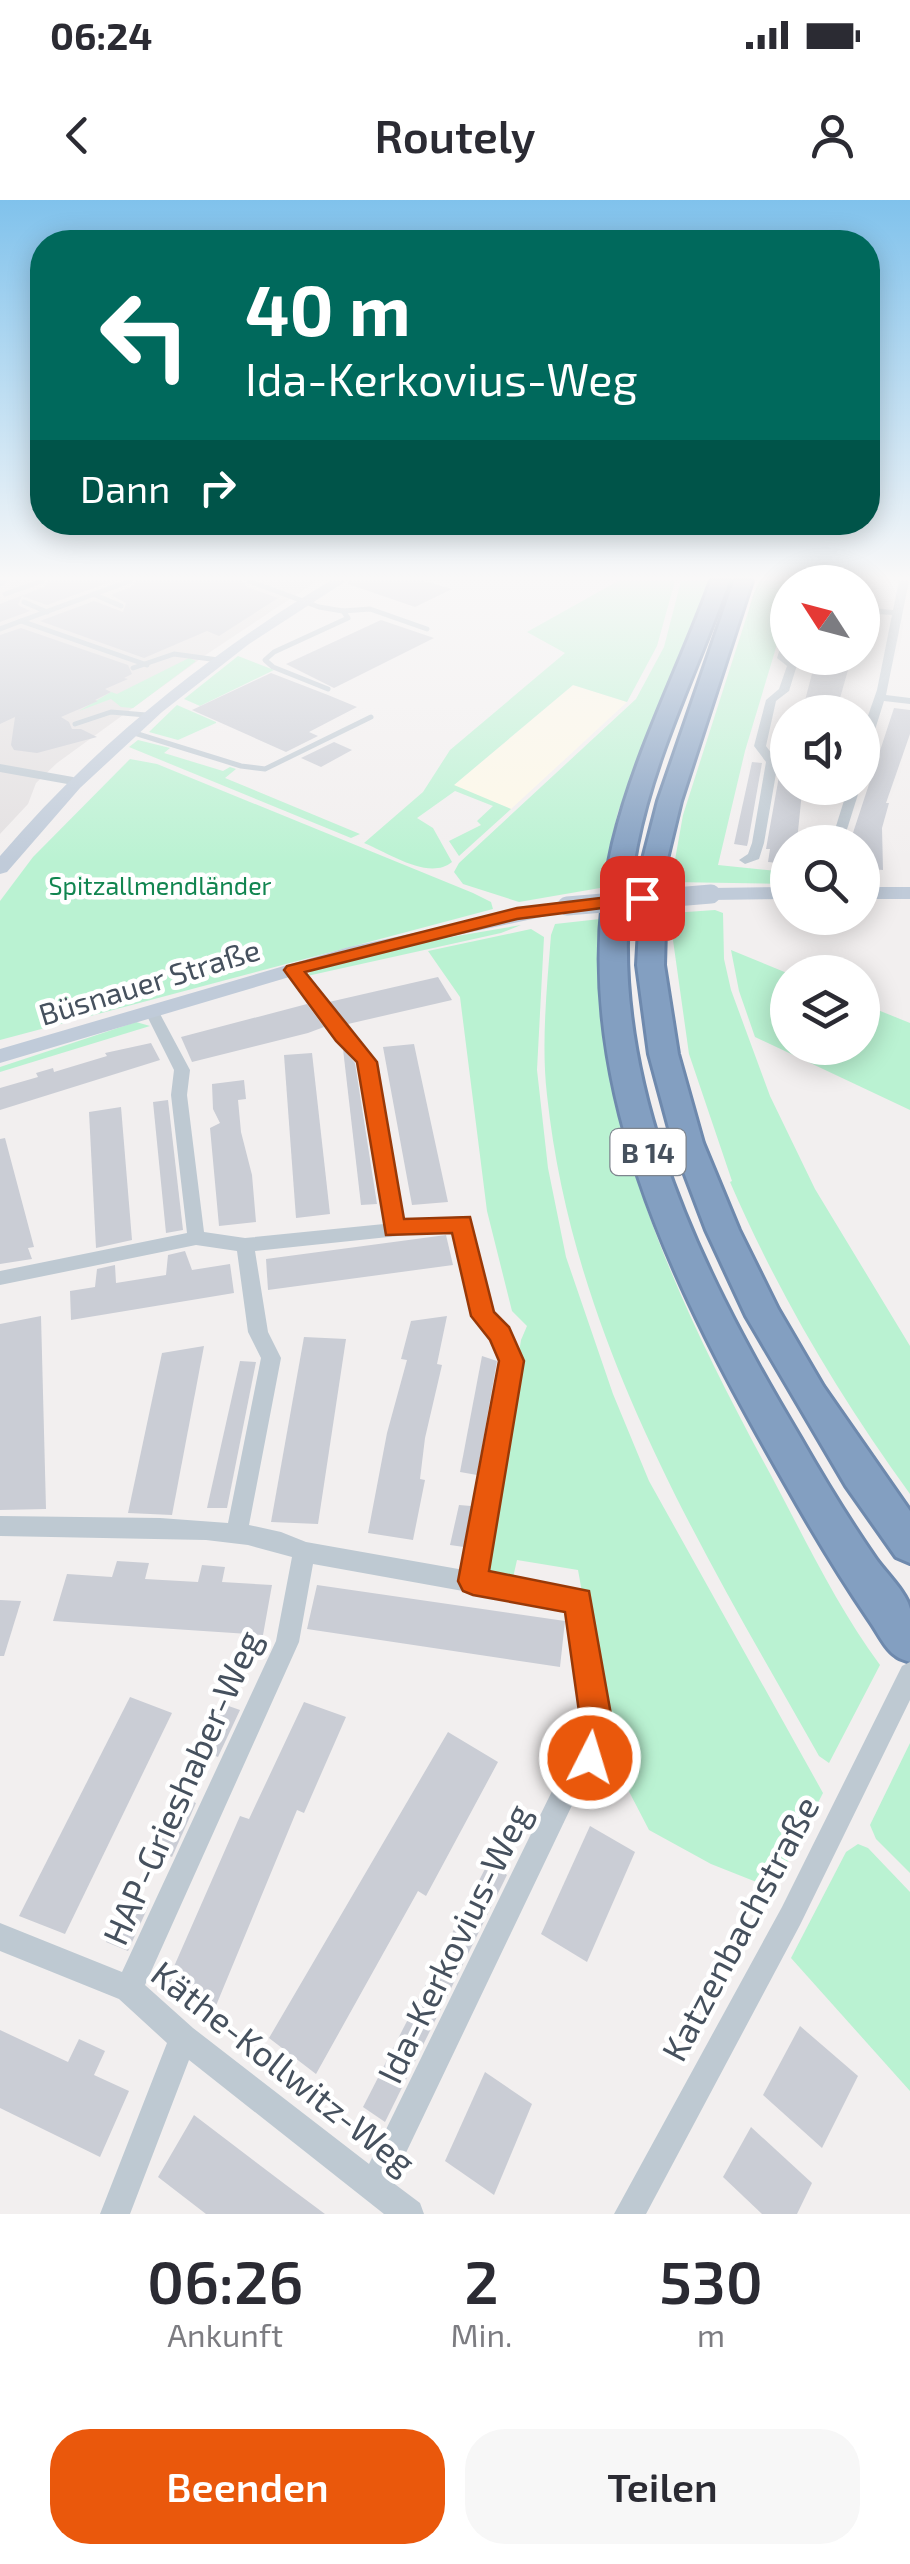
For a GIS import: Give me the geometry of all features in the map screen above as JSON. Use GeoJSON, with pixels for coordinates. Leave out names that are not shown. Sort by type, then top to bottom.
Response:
{"type":"FeatureCollection","features":[{"type":"Feature","properties":{"kind":"highway","name":"B 14"},"geometry":{"type":"LineString","coordinates":[[685,675],[622,861],[614,922],[614,970],[625,1059],[658,1182],[709,1307],[782,1442],[854,1560],[910,1641]]}},
{"type":"Feature","properties":{"kind":"highway","name":"B 14"},"geometry":{"type":"LineString","coordinates":[[713,675],[660,837],[652,879],[652,978],[676,1098],[713,1205],[776,1333],[832,1430],[910,1544]]}},
{"type":"Feature","properties":{"kind":"street"},"geometry":{"type":"LineString","coordinates":[[0,868],[74,782],[146,715],[198,675]]}},
{"type":"Feature","properties":{"kind":"street"},"geometry":{"type":"LineString","coordinates":[[885,675],[880,697],[910,701]]}},
{"type":"Feature","properties":{"kind":"street"},"geometry":{"type":"LineString","coordinates":[[745,860],[754,856],[758,844],[770,756],[760,746],[770,704]]}},
{"type":"Feature","properties":{"kind":"street"},"geometry":{"type":"LineString","coordinates":[[0,768],[74,782]]}},
{"type":"Feature","properties":{"kind":"street","name":"Büsnauer Straße"},"geometry":{"type":"LineString","coordinates":[[0,1056],[467,924],[566,906],[770,893]]}},
{"type":"Feature","properties":{"kind":"street"},"geometry":{"type":"LineString","coordinates":[[880,893],[910,893]]}},
{"type":"Feature","properties":{"kind":"street"},"geometry":{"type":"LineString","coordinates":[[294,970],[343,1037],[358,1048],[367,1062],[394,1229]]}},
{"type":"Feature","properties":{"kind":"street"},"geometry":{"type":"LineString","coordinates":[[152,1012],[182,1070],[179,1094],[196,1238]]}},
{"type":"Feature","properties":{"kind":"street"},"geometry":{"type":"LineString","coordinates":[[0,1278],[196,1238],[246,1245],[462,1224],[483,1316],[500,1334],[511,1361],[473,1581]]}},
{"type":"Feature","properties":{"kind":"street"},"geometry":{"type":"LineString","coordinates":[[238,1533],[270,1358],[258,1332],[246,1245]]}},
{"type":"Feature","properties":{"kind":"street","name":"Ida-Kerkovius-Weg"},"geometry":{"type":"LineString","coordinates":[[0,1526],[238,1533],[289,1542],[304,1552],[578,1601],[597,1726],[590,1758],[566,1790],[374,2187]]}},
{"type":"Feature","properties":{"kind":"street","name":"HAP-Grieshaber-Weg"},"geometry":{"type":"LineString","coordinates":[[129,1989],[287,1642],[304,1552]]}},
{"type":"Feature","properties":{"kind":"street","name":"Katzenbachstraße"},"geometry":{"type":"LineString","coordinates":[[629,2214],[791,1916],[910,1674]]}},
{"type":"Feature","properties":{"kind":"street","name":"Käthe-Kollwitz-Weg"},"geometry":{"type":"LineString","coordinates":[[0,1937],[129,1989],[183,2038],[409,2214]]}},
{"type":"Feature","properties":{"kind":"street"},"geometry":{"type":"LineString","coordinates":[[115,2214],[183,2038]]}},
{"type":"Feature","properties":{"kind":"lane"},"geometry":{"type":"LineString","coordinates":[[295,675],[328,688]]}},
{"type":"Feature","properties":{"kind":"lane"},"geometry":{"type":"LineString","coordinates":[[75,724],[111,712],[146,715]]}},
{"type":"Feature","properties":{"kind":"lane"},"geometry":{"type":"LineString","coordinates":[[128,731],[241,766],[265,769],[371,716]]}},
{"type":"Feature","properties":{"kind":"shaded area"},"geometry":{"type":"Polygon","coordinates":[[[0,675],[178,675],[57,763],[36,783],[28,804],[0,834],[0,675]]]}},
{"type":"Feature","properties":{"kind":"shaded area"},"geometry":{"type":"Polygon","coordinates":[[[573,685],[627,702],[511,809],[453,786],[573,685]]]}},
{"type":"Feature","properties":{"kind":"green space"},"geometry":{"type":"Polygon","coordinates":[[[155,675],[177,675],[133,708],[121,707],[111,699],[79,711],[111,692],[117,694],[155,675]]]}},
{"type":"Feature","properties":{"kind":"green space"},"geometry":{"type":"Polygon","coordinates":[[[214,675],[264,675],[200,706],[184,699],[214,675]]]}},
{"type":"Feature","properties":{"kind":"green space"},"geometry":{"type":"Polygon","coordinates":[[[539,675],[641,675],[627,702],[573,685],[454,785],[511,809],[459,856],[449,841],[481,825],[477,821],[493,806],[455,791],[417,818],[433,828],[452,862],[443,867],[421,867],[364,843],[423,792],[450,750],[539,675]]]}},
{"type":"Feature","properties":{"kind":"green space"},"geometry":{"type":"Polygon","coordinates":[[[649,675],[673,675],[618,812],[600,888],[519,902],[463,884],[454,872],[459,863],[636,699],[649,675]]]}},
{"type":"Feature","properties":{"kind":"green space"},"geometry":{"type":"Polygon","coordinates":[[[728,675],[768,675],[718,865],[770,870],[770,884],[671,882],[683,815],[728,675]]]}},
{"type":"Feature","properties":{"kind":"green space"},"geometry":{"type":"Polygon","coordinates":[[[177,705],[216,723],[178,740],[149,732],[177,705]]]}},
{"type":"Feature","properties":{"kind":"green space"},"geometry":{"type":"Polygon","coordinates":[[[138,740],[170,748],[164,753],[223,771],[236,769],[225,778],[360,834],[351,838],[129,747],[138,740]]]}},
{"type":"Feature","properties":{"kind":"green space","name":"Spitzallmendländer"},"geometry":{"type":"Polygon","coordinates":[[[130,759],[157,764],[473,893],[491,902],[493,909],[0,1040],[0,901],[33,857],[130,759]]]}},
{"type":"Feature","properties":{"kind":"green space"},"geometry":{"type":"Polygon","coordinates":[[[672,913],[723,913],[724,959],[731,990],[770,1096],[815,1189],[910,1346],[910,1494],[811,1343],[730,1182],[689,1054],[671,926],[672,913]]]}},
{"type":"Feature","properties":{"kind":"green space"},"geometry":{"type":"Polygon","coordinates":[[[600,919],[601,995],[610,1069],[626,1141],[648,1211],[674,1280],[739,1414],[837,1598],[880,1665],[829,1763],[819,1756],[687,1519],[613,1356],[584,1272],[561,1185],[547,1095],[545,1015],[555,924],[600,919]]]}},
{"type":"Feature","properties":{"kind":"green space"},"geometry":{"type":"Polygon","coordinates":[[[521,925],[501,933],[307,976],[313,969],[410,944],[521,925]]]}},
{"type":"Feature","properties":{"kind":"green space"},"geometry":{"type":"Polygon","coordinates":[[[531,929],[544,937],[537,1070],[548,1168],[566,1257],[613,1394],[649,1481],[823,1793],[774,1889],[711,1864],[649,1830],[622,1778],[622,1758],[606,1726],[578,1570],[517,1560],[512,1582],[484,1573],[521,1340],[527,1326],[512,1311],[487,1211],[460,997],[428,951],[531,929]]]}},
{"type":"Feature","properties":{"kind":"green space"},"geometry":{"type":"Polygon","coordinates":[[[731,950],[770,966],[770,1044],[755,1037],[739,991],[731,950]]]}},
{"type":"Feature","properties":{"kind":"green space"},"geometry":{"type":"Polygon","coordinates":[[[880,1011],[910,1023],[910,1110],[814,1065],[880,1065],[880,1011]]]}},
{"type":"Feature","properties":{"kind":"green space"},"geometry":{"type":"Polygon","coordinates":[[[136,1022],[150,1026],[0,1072],[0,1067],[136,1022]]]}},
{"type":"Feature","properties":{"kind":"green space"},"geometry":{"type":"Polygon","coordinates":[[[910,1743],[910,1873],[876,1839],[870,1825],[910,1743]]]}},
{"type":"Feature","properties":{"kind":"green space"},"geometry":{"type":"Polygon","coordinates":[[[858,1844],[868,1848],[910,1892],[910,2091],[791,1958],[846,1852],[858,1844]]]}},
{"type":"Feature","properties":{"kind":"building"},"geometry":{"type":"Polygon","coordinates":[[[0,675],[130,675],[105,689],[111,692],[95,700],[98,701],[61,717],[72,729],[97,737],[37,753],[14,750],[11,745],[15,717],[0,724],[0,675]]]}},
{"type":"Feature","properties":{"kind":"building"},"geometry":{"type":"Polygon","coordinates":[[[267,675],[276,675],[357,707],[309,732],[318,736],[286,752],[192,710],[267,675]]]}},
{"type":"Feature","properties":{"kind":"building"},"geometry":{"type":"Polygon","coordinates":[[[308,675],[360,675],[334,688],[308,675]]]}},
{"type":"Feature","properties":{"kind":"building"},"geometry":{"type":"Polygon","coordinates":[[[812,675],[847,675],[841,695],[806,695],[812,675]]]}},
{"type":"Feature","properties":{"kind":"building"},"geometry":{"type":"Polygon","coordinates":[[[894,708],[910,710],[910,734],[886,803],[883,870],[880,825],[856,825],[862,805],[880,805],[880,751],[894,708]]]}},
{"type":"Feature","properties":{"kind":"building"},"geometry":{"type":"Polygon","coordinates":[[[334,742],[352,750],[321,767],[301,758],[334,742]]]}},
{"type":"Feature","properties":{"kind":"building"},"geometry":{"type":"Polygon","coordinates":[[[752,762],[762,763],[747,846],[734,844],[752,762]]]}},
{"type":"Feature","properties":{"kind":"building"},"geometry":{"type":"Polygon","coordinates":[[[774,805],[801,805],[799,825],[770,825],[774,805]]]}},
{"type":"Feature","properties":{"kind":"building"},"geometry":{"type":"Polygon","coordinates":[[[438,977],[452,1000],[348,1024],[329,1002],[438,977]]]}},
{"type":"Feature","properties":{"kind":"building"},"geometry":{"type":"Polygon","coordinates":[[[307,1004],[324,1027],[192,1062],[181,1037],[307,1004]]]}},
{"type":"Feature","properties":{"kind":"building"},"geometry":{"type":"Polygon","coordinates":[[[151,1043],[160,1060],[0,1110],[0,1088],[38,1077],[36,1073],[53,1068],[54,1072],[107,1056],[105,1053],[151,1043]]]}},
{"type":"Feature","properties":{"kind":"building"},"geometry":{"type":"Polygon","coordinates":[[[414,1044],[448,1202],[412,1205],[383,1047],[414,1044]]]}},
{"type":"Feature","properties":{"kind":"building"},"geometry":{"type":"Polygon","coordinates":[[[343,1049],[355,1063],[377,1204],[361,1205],[343,1049]]]}},
{"type":"Feature","properties":{"kind":"building"},"geometry":{"type":"Polygon","coordinates":[[[312,1053],[330,1214],[296,1218],[284,1055],[312,1053]]]}},
{"type":"Feature","properties":{"kind":"building"},"geometry":{"type":"Polygon","coordinates":[[[244,1080],[246,1099],[238,1100],[256,1222],[219,1226],[210,1128],[220,1123],[213,1109],[212,1084],[244,1080]]]}},
{"type":"Feature","properties":{"kind":"building"},"geometry":{"type":"Polygon","coordinates":[[[168,1100],[183,1230],[166,1233],[153,1102],[168,1100]]]}},
{"type":"Feature","properties":{"kind":"building"},"geometry":{"type":"Polygon","coordinates":[[[121,1107],[132,1240],[96,1248],[89,1112],[121,1107]]]}},
{"type":"Feature","properties":{"kind":"building"},"geometry":{"type":"Polygon","coordinates":[[[5,1138],[34,1247],[28,1248],[32,1259],[0,1264],[0,1139],[5,1138]]]}},
{"type":"Feature","properties":{"kind":"building"},"geometry":{"type":"Polygon","coordinates":[[[446,1235],[453,1265],[268,1290],[266,1259],[446,1235]]]}},
{"type":"Feature","properties":{"kind":"building"},"geometry":{"type":"Polygon","coordinates":[[[185,1251],[192,1270],[230,1264],[234,1293],[71,1320],[70,1291],[95,1287],[97,1269],[115,1265],[116,1283],[166,1275],[168,1255],[185,1251]]]}},
{"type":"Feature","properties":{"kind":"building"},"geometry":{"type":"Polygon","coordinates":[[[41,1316],[46,1509],[0,1510],[0,1324],[41,1316]]]}},
{"type":"Feature","properties":{"kind":"building"},"geometry":{"type":"Polygon","coordinates":[[[447,1316],[437,1364],[442,1365],[425,1438],[420,1479],[425,1480],[413,1540],[368,1533],[387,1433],[407,1360],[401,1359],[411,1321],[447,1316]]]}},
{"type":"Feature","properties":{"kind":"building"},"geometry":{"type":"Polygon","coordinates":[[[304,1337],[346,1339],[318,1524],[271,1522],[304,1337]]]}},
{"type":"Feature","properties":{"kind":"building"},"geometry":{"type":"Polygon","coordinates":[[[204,1346],[172,1515],[128,1513],[162,1353],[204,1346]]]}},
{"type":"Feature","properties":{"kind":"building"},"geometry":{"type":"Polygon","coordinates":[[[482,1356],[497,1361],[477,1475],[460,1472],[482,1356]]]}},
{"type":"Feature","properties":{"kind":"building"},"geometry":{"type":"Polygon","coordinates":[[[240,1361],[256,1362],[227,1508],[207,1508],[240,1361]]]}},
{"type":"Feature","properties":{"kind":"building"},"geometry":{"type":"Polygon","coordinates":[[[459,1505],[471,1506],[464,1547],[450,1545],[459,1505]]]}},
{"type":"Feature","properties":{"kind":"building"},"geometry":{"type":"Polygon","coordinates":[[[117,1561],[149,1563],[145,1579],[198,1582],[202,1565],[225,1567],[222,1582],[272,1585],[263,1635],[53,1621],[67,1574],[112,1577],[117,1561]]]}},
{"type":"Feature","properties":{"kind":"building"},"geometry":{"type":"Polygon","coordinates":[[[317,1585],[565,1621],[560,1667],[307,1629],[317,1585]]]}},
{"type":"Feature","properties":{"kind":"building"},"geometry":{"type":"Polygon","coordinates":[[[0,1600],[21,1601],[4,1656],[0,1656],[0,1600]]]}},
{"type":"Feature","properties":{"kind":"building"},"geometry":{"type":"Polygon","coordinates":[[[130,1697],[172,1713],[65,1934],[19,1916],[130,1697]]]}},
{"type":"Feature","properties":{"kind":"building"},"geometry":{"type":"Polygon","coordinates":[[[304,1702],[346,1717],[304,1813],[297,1810],[215,2008],[165,1987],[240,1816],[249,1819],[304,1702]]]}},
{"type":"Feature","properties":{"kind":"building"},"geometry":{"type":"Polygon","coordinates":[[[220,1703],[240,1710],[218,1757],[198,1749],[220,1703]]]}},
{"type":"Feature","properties":{"kind":"building"},"geometry":{"type":"Polygon","coordinates":[[[448,1732],[498,1762],[426,1896],[418,1891],[316,2074],[269,2038],[448,1732]]]}},
{"type":"Feature","properties":{"kind":"building"},"geometry":{"type":"Polygon","coordinates":[[[176,1795],[196,1803],[172,1857],[150,1848],[176,1795]]]}},
{"type":"Feature","properties":{"kind":"building"},"geometry":{"type":"Polygon","coordinates":[[[590,1826],[635,1852],[587,1962],[541,1934],[590,1826]]]}},
{"type":"Feature","properties":{"kind":"building"},"geometry":{"type":"Polygon","coordinates":[[[488,1863],[507,1875],[385,2122],[363,2107],[488,1863]]]}},
{"type":"Feature","properties":{"kind":"building"},"geometry":{"type":"Polygon","coordinates":[[[127,1898],[148,1907],[128,1951],[106,1942],[127,1898]]]}},
{"type":"Feature","properties":{"kind":"building"},"geometry":{"type":"Polygon","coordinates":[[[800,2026],[858,2076],[822,2148],[763,2095],[800,2026]]]}},
{"type":"Feature","properties":{"kind":"building"},"geometry":{"type":"Polygon","coordinates":[[[0,2030],[68,2062],[79,2039],[105,2051],[94,2075],[129,2091],[100,2157],[0,2108],[0,2030]]]}},
{"type":"Feature","properties":{"kind":"building"},"geometry":{"type":"Polygon","coordinates":[[[485,2072],[532,2104],[494,2195],[445,2161],[485,2072]]]}},
{"type":"Feature","properties":{"kind":"building"},"geometry":{"type":"Polygon","coordinates":[[[194,2115],[325,2214],[206,2214],[158,2177],[194,2115]]]}},
{"type":"Feature","properties":{"kind":"building"},"geometry":{"type":"Polygon","coordinates":[[[751,2127],[812,2183],[797,2214],[762,2214],[723,2177],[751,2127]]]}},
{"type":"Feature","properties":{"kind":"route"},"geometry":{"type":"LineString","coordinates":[[590,1758],[597,1726],[578,1601],[473,1581],[511,1361],[500,1334],[483,1316],[462,1224],[394,1229],[367,1062],[358,1048],[343,1037],[294,970],[467,924],[566,906],[642,898]]}}]}
